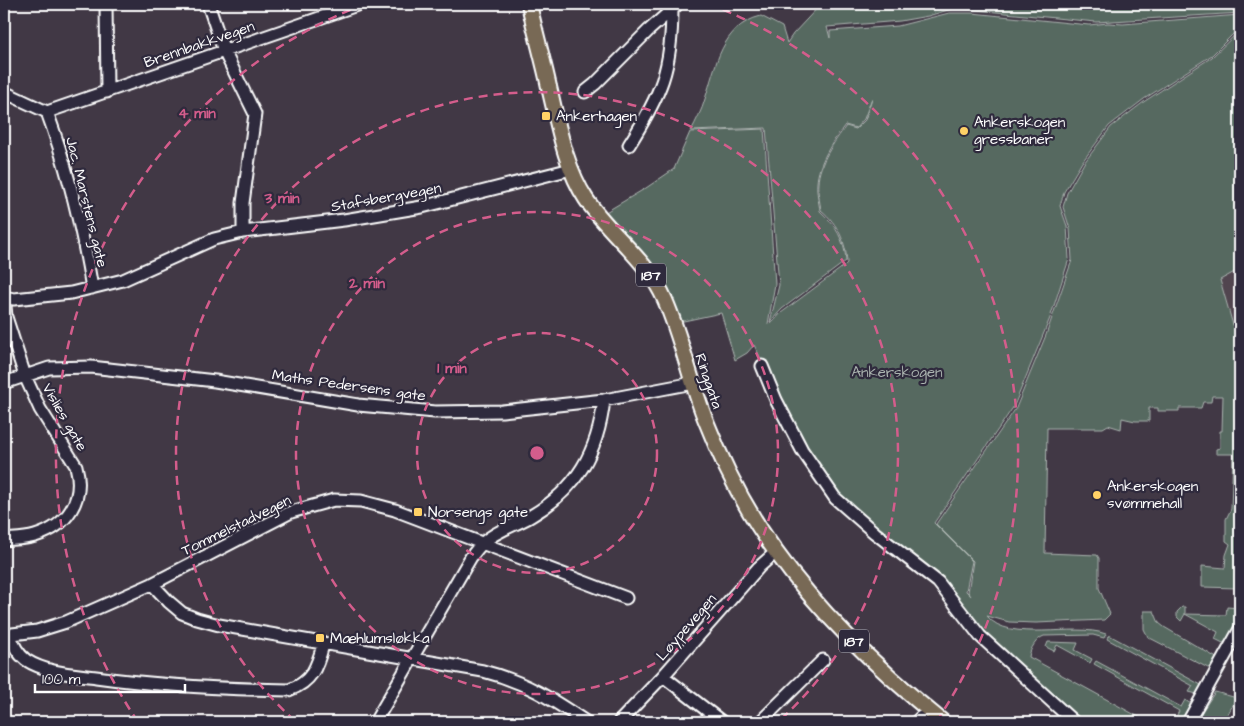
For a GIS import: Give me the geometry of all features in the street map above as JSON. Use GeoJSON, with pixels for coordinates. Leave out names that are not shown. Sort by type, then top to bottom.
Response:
{"type":"FeatureCollection","features":[{"type":"Feature","properties":{"kind":"main road","name":"Ringgata"},"geometry":{"type":"LineString","coordinates":[[529,4],[571,169],[587,200],[649,271],[658,285],[668,309],[705,420],[731,478],[776,552],[801,585],[824,611],[890,676],[943,722]]}},
{"type":"Feature","properties":{"kind":"street"},"geometry":{"type":"LineString","coordinates":[[106,4],[106,92]]}},
{"type":"Feature","properties":{"kind":"street"},"geometry":{"type":"LineString","coordinates":[[208,4],[224,52],[255,114],[244,203],[244,232]]}},
{"type":"Feature","properties":{"kind":"street","name":"Brennbakkvegen"},"geometry":{"type":"LineString","coordinates":[[47,112],[360,4]]}},
{"type":"Feature","properties":{"kind":"street"},"geometry":{"type":"LineString","coordinates":[[585,92],[675,6]]}},
{"type":"Feature","properties":{"kind":"street"},"geometry":{"type":"LineString","coordinates":[[629,145],[652,108],[668,67],[675,6]]}},
{"type":"Feature","properties":{"kind":"street"},"geometry":{"type":"LineString","coordinates":[[4,92],[47,112]]}},
{"type":"Feature","properties":{"kind":"street","name":"Jac. Marstens gate"},"geometry":{"type":"LineString","coordinates":[[47,112],[69,180],[85,246],[92,288]]}},
{"type":"Feature","properties":{"kind":"street","name":"Stafsbergvegen"},"geometry":{"type":"LineString","coordinates":[[4,296],[14,299],[53,296],[92,288],[123,280],[214,239],[244,232],[344,220],[422,207],[571,169]]}},
{"type":"Feature","properties":{"kind":"street","name":"Vislies gate"},"geometry":{"type":"LineString","coordinates":[[4,296],[6,318],[25,376],[40,409],[76,466],[78,475],[78,497],[73,508],[64,519],[35,536],[4,540]]}},
{"type":"Feature","properties":{"kind":"street"},"geometry":{"type":"LineString","coordinates":[[762,366],[776,400],[802,450],[835,498],[875,533],[938,582],[980,636],[1074,722]]}},
{"type":"Feature","properties":{"kind":"street","name":"Maths Pedersens gate"},"geometry":{"type":"LineString","coordinates":[[4,383],[50,368],[91,367],[215,381],[358,405],[435,412],[502,411],[604,400],[693,383]]}},
{"type":"Feature","properties":{"kind":"street"},"geometry":{"type":"LineString","coordinates":[[375,722],[471,557],[492,536],[531,516],[552,501],[572,482],[589,457],[597,439],[602,423],[604,400]]}},
{"type":"Feature","properties":{"kind":"street","name":"Tommelstadvegen"},"geometry":{"type":"LineString","coordinates":[[7,635],[37,631],[66,622],[152,584],[291,512],[334,500],[361,501],[395,510],[484,542],[626,598]]}},
{"type":"Feature","properties":{"kind":"street","name":"Løypevegen"},"geometry":{"type":"LineString","coordinates":[[619,722],[663,676],[768,557],[776,552]]}},
{"type":"Feature","properties":{"kind":"street"},"geometry":{"type":"LineString","coordinates":[[152,584],[168,602],[182,613],[197,619],[324,645],[483,671],[511,680],[548,696],[586,722]]}},
{"type":"Feature","properties":{"kind":"street"},"geometry":{"type":"LineString","coordinates":[[1188,722],[1240,629]]}},
{"type":"Feature","properties":{"kind":"street"},"geometry":{"type":"LineString","coordinates":[[7,635],[13,646],[27,660],[43,668],[128,682],[217,689],[289,690],[300,686],[314,671],[324,645]]}},
{"type":"Feature","properties":{"kind":"street"},"geometry":{"type":"LineString","coordinates":[[760,722],[823,660]]}},
{"type":"Feature","properties":{"kind":"street"},"geometry":{"type":"LineString","coordinates":[[663,676],[722,722]]}},
{"type":"Feature","properties":{"kind":"shaded area"},"geometry":{"type":"Polygon","coordinates":[[[1240,269],[1240,341],[1233,325],[1220,280],[1240,269]]]}},
{"type":"Feature","properties":{"kind":"green space","name":"Ankerskogen"},"geometry":{"type":"Polygon","coordinates":[[[821,4],[1240,4],[1240,13],[1096,22],[955,8],[928,16],[900,21],[827,27],[830,38],[830,31],[898,26],[949,13],[972,13],[1089,25],[1240,15],[1240,27],[1212,55],[1144,99],[1109,126],[1082,162],[1064,192],[1060,206],[1067,226],[1069,259],[1050,318],[1014,406],[934,523],[972,561],[966,591],[971,596],[968,592],[973,561],[936,524],[1016,408],[1046,335],[1072,260],[1070,229],[1063,207],[1067,193],[1084,163],[1111,127],[1145,101],[1212,57],[1240,30],[1240,269],[1220,280],[1233,325],[1240,341],[1240,586],[1237,588],[1202,587],[1202,566],[1225,568],[1226,555],[1230,544],[1226,541],[1226,519],[1231,509],[1233,454],[1216,454],[1216,449],[1220,448],[1223,396],[1212,396],[1211,402],[1203,402],[1201,408],[1179,408],[1179,411],[1158,411],[1158,408],[1149,408],[1149,421],[1135,421],[1122,418],[1121,429],[1108,425],[1103,428],[1047,428],[1045,553],[1097,555],[1099,558],[1099,588],[1110,614],[1104,620],[1036,623],[1009,622],[987,616],[997,624],[1010,629],[1026,631],[1077,630],[1106,634],[1104,638],[1093,635],[1044,636],[1038,639],[1029,657],[1148,722],[1080,722],[989,640],[956,601],[839,497],[807,452],[754,345],[747,353],[735,360],[721,313],[679,322],[604,213],[674,169],[690,132],[764,129],[775,284],[768,324],[844,266],[847,263],[843,241],[832,221],[821,210],[818,189],[819,175],[828,153],[846,126],[856,129],[865,120],[872,98],[864,119],[856,128],[845,125],[840,131],[827,152],[818,175],[817,190],[820,211],[838,233],[844,247],[846,261],[782,309],[770,322],[779,285],[766,128],[691,131],[702,107],[722,49],[737,29],[748,21],[761,16],[782,27],[787,43],[821,4]]]}},
{"type":"Feature","properties":{"kind":"green space"},"geometry":{"type":"Polygon","coordinates":[[[1182,607],[1185,607],[1185,614],[1181,621],[1177,617],[1177,612],[1182,607]]]}},
{"type":"Feature","properties":{"kind":"green space"},"geometry":{"type":"Polygon","coordinates":[[[1227,607],[1240,608],[1235,628],[1227,641],[1223,643],[1215,639],[1218,632],[1185,614],[1226,615],[1227,607]]]}},
{"type":"Feature","properties":{"kind":"green space"},"geometry":{"type":"Polygon","coordinates":[[[1144,611],[1154,611],[1159,623],[1164,627],[1215,657],[1217,659],[1214,665],[1208,668],[1148,637],[1144,629],[1144,611]]]}},
{"type":"Feature","properties":{"kind":"green space"},"geometry":{"type":"Polygon","coordinates":[[[1109,635],[1203,686],[1197,694],[1189,692],[1193,686],[1107,639],[1109,635]]]}},
{"type":"Feature","properties":{"kind":"green space"},"geometry":{"type":"Polygon","coordinates":[[[1048,642],[1078,643],[1075,650],[1092,659],[1090,663],[1057,645],[1054,651],[1046,647],[1048,642]]]}},
{"type":"Feature","properties":{"kind":"green space"},"geometry":{"type":"Polygon","coordinates":[[[1096,661],[1181,707],[1185,700],[1191,704],[1185,719],[1182,720],[1176,717],[1179,711],[1094,664],[1096,661]]]}},
{"type":"Feature","properties":{"kind":"green space"},"geometry":{"type":"Polygon","coordinates":[[[1215,692],[1237,698],[1223,722],[1195,722],[1215,692]]]}},
{"type":"Feature","properties":{"kind":"place","name":"Ankerhagen"},"geometry":{"type":"Point","coordinates":[546,116]}},
{"type":"Feature","properties":{"kind":"place","name":"Ankerskogen gressbaner"},"geometry":{"type":"Point","coordinates":[964,131]}},
{"type":"Feature","properties":{"kind":"place","name":"Ankerskogen svømmehall"},"geometry":{"type":"Point","coordinates":[1097,495]}},
{"type":"Feature","properties":{"kind":"place","name":"Norsengs gate"},"geometry":{"type":"Point","coordinates":[418,512]}},
{"type":"Feature","properties":{"kind":"place","name":"Mæhlumsløkka"},"geometry":{"type":"Point","coordinates":[320,638]}}]}
